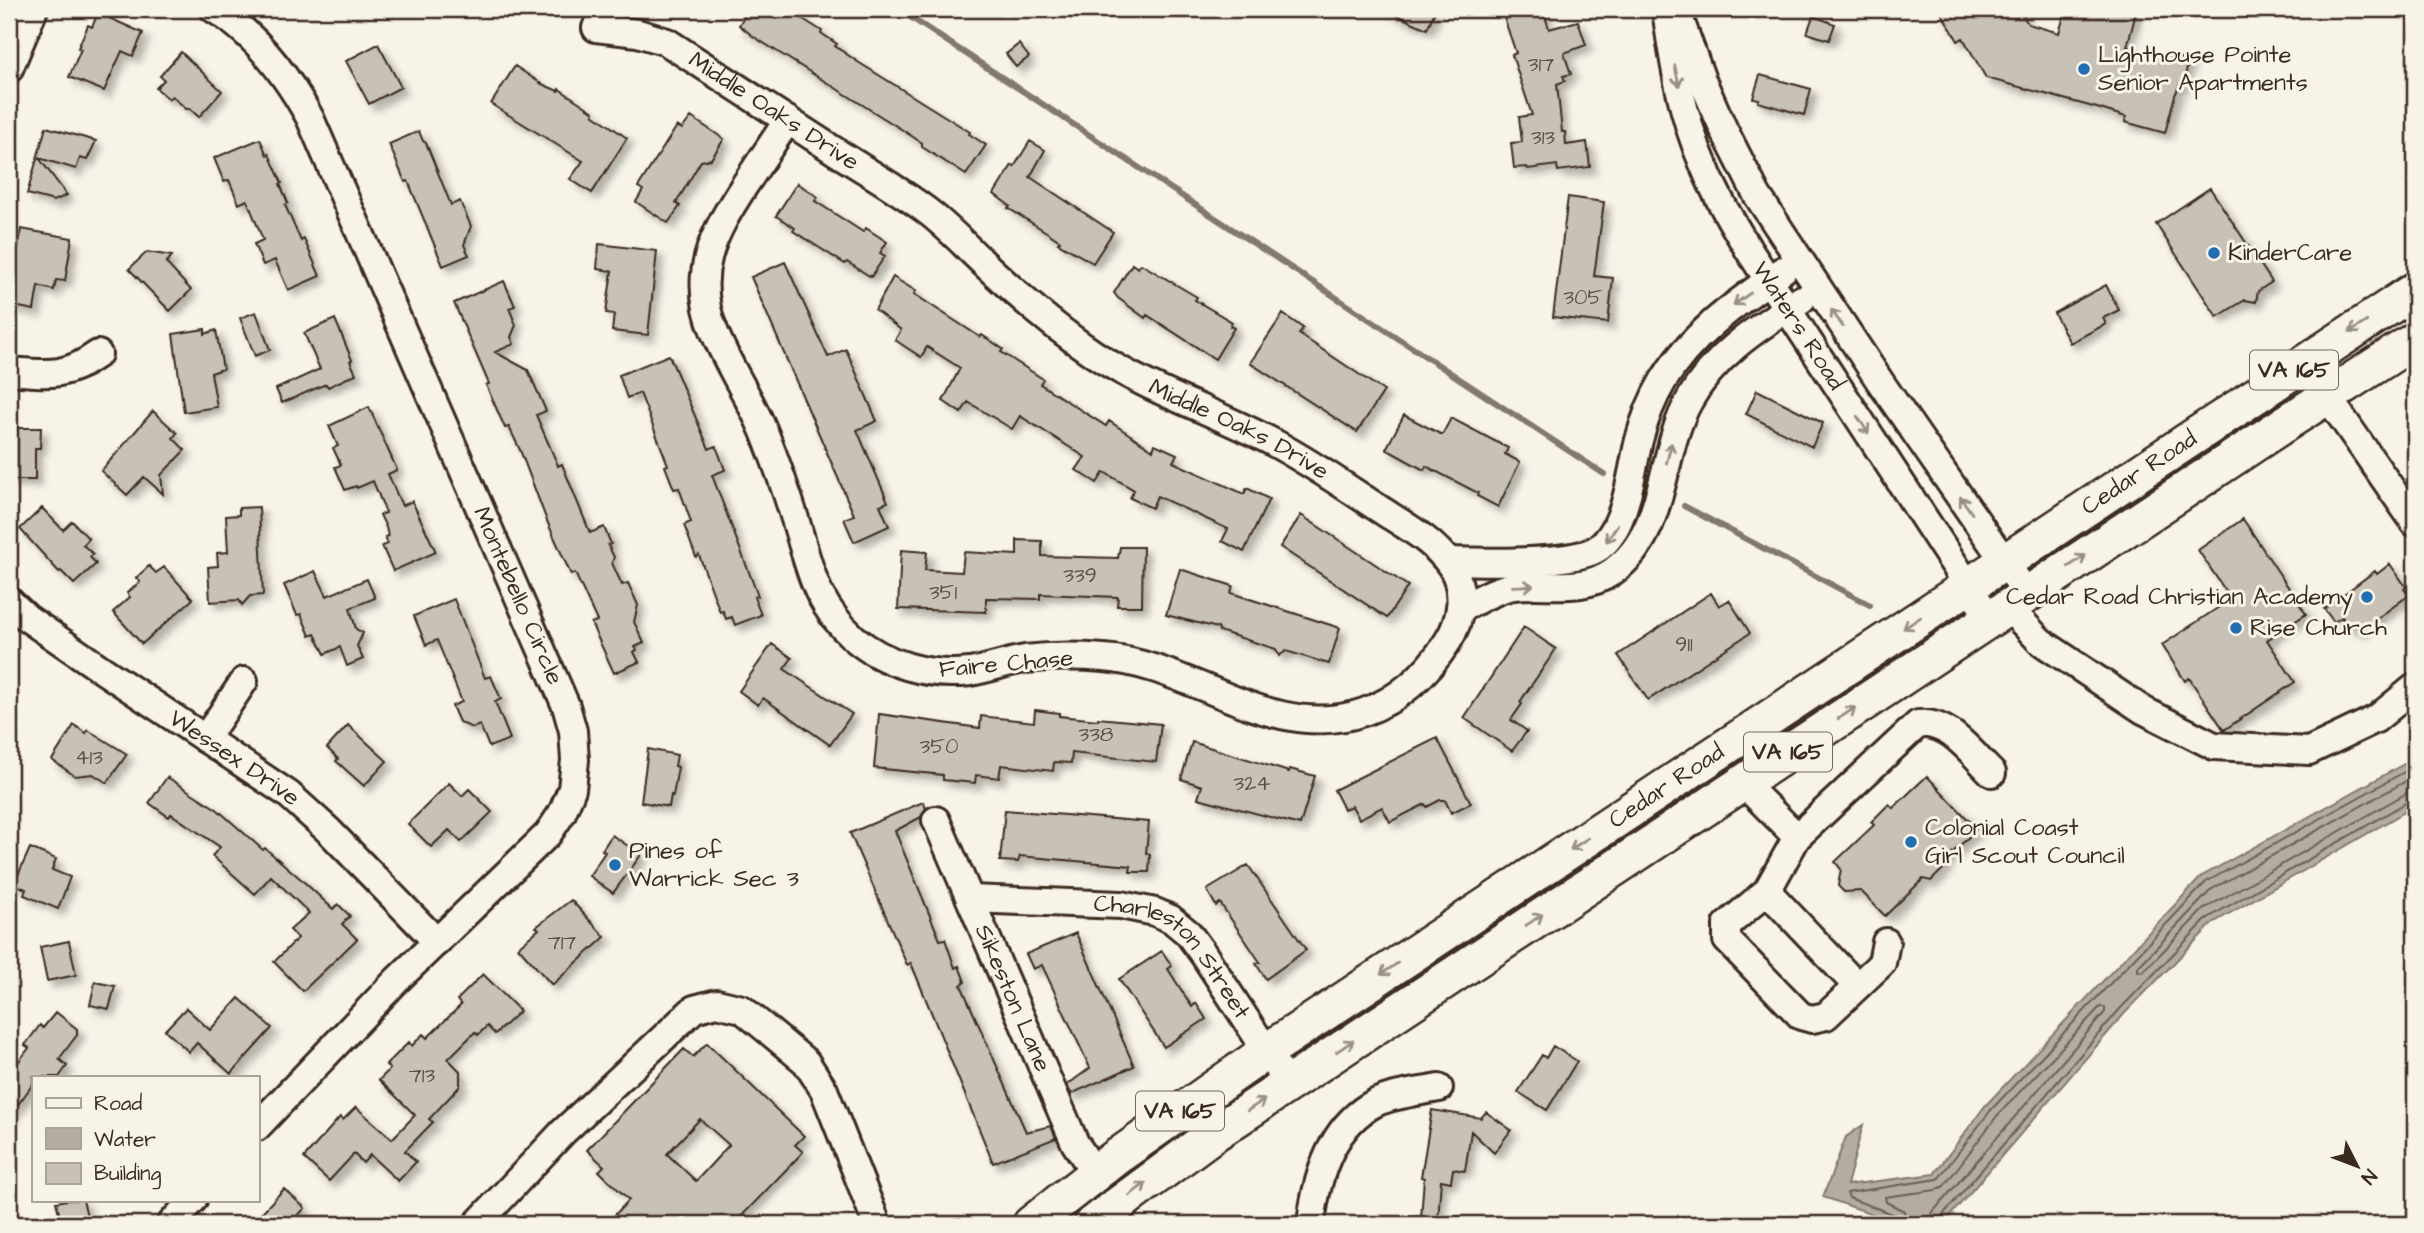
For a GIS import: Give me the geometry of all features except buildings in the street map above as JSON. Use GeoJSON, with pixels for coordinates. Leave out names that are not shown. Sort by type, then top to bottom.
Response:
{"type":"FeatureCollection","features":[{"type":"Feature","properties":{"kind":"main road","name":"Cedar Road"},"geometry":{"type":"LineString","coordinates":[[1031,1224],[1179,1111],[1267,1051],[2415,290]]}},
{"type":"Feature","properties":{"kind":"main road","name":"Cedar Road"},"geometry":{"type":"LineString","coordinates":[[1092,1224],[1205,1140],[1288,1084],[2415,340]]}},
{"type":"Feature","properties":{"kind":"street"},"geometry":{"type":"LineString","coordinates":[[9,69],[34,9]]}},
{"type":"Feature","properties":{"kind":"street","name":"Montebello Circle"},"geometry":{"type":"LineString","coordinates":[[214,9],[245,33],[280,69],[310,118],[566,706],[573,731],[576,760],[572,789],[562,813],[539,844],[397,980],[259,1125]]}},
{"type":"Feature","properties":{"kind":"street","name":"Waters Road"},"geometry":{"type":"LineString","coordinates":[[1666,9],[1676,75],[1693,140],[1715,191],[1768,280],[1968,585],[2009,606]]}},
{"type":"Feature","properties":{"kind":"street","name":"Waters Road"},"geometry":{"type":"LineString","coordinates":[[1676,9],[1702,80],[1757,195],[1817,288],[2004,561],[2009,606]]}},
{"type":"Feature","properties":{"kind":"street","name":"Middle Oaks Drive"},"geometry":{"type":"LineString","coordinates":[[596,28],[638,33],[667,43],[924,208],[1017,295],[1099,358],[1145,384],[1275,443],[1426,540],[1448,561]]}},
{"type":"Feature","properties":{"kind":"street","name":"Faire Chase"},"geometry":{"type":"LineString","coordinates":[[788,120],[720,224],[710,247],[705,275],[705,300],[714,331],[762,427],[784,484],[813,583],[837,621],[869,649],[921,670],[938,672],[972,672],[1024,659],[1062,657],[1124,660],[1266,711],[1311,720],[1331,719],[1370,710],[1399,696],[1426,672],[1454,630],[1460,609],[1461,593],[1457,577],[1448,561]]}},
{"type":"Feature","properties":{"kind":"street"},"geometry":{"type":"LineString","coordinates":[[1448,561],[1567,558],[1594,551],[1605,543],[1618,523],[1640,436],[1662,382],[1705,329],[1798,259]]}},
{"type":"Feature","properties":{"kind":"street"},"geometry":{"type":"LineString","coordinates":[[1460,609],[1505,588],[1558,587],[1589,582],[1602,578],[1625,561],[1646,535],[1672,441],[1689,400],[1728,351],[1817,288]]}},
{"type":"Feature","properties":{"kind":"street"},"geometry":{"type":"LineString","coordinates":[[9,371],[57,374],[81,366],[98,354]]}},
{"type":"Feature","properties":{"kind":"street"},"geometry":{"type":"LineString","coordinates":[[2327,396],[2415,523]]}},
{"type":"Feature","properties":{"kind":"street","name":"Wessex Drive"},"geometry":{"type":"LineString","coordinates":[[9,601],[57,639],[306,809],[437,942]]}},
{"type":"Feature","properties":{"kind":"street"},"geometry":{"type":"LineString","coordinates":[[2009,606],[2040,642],[2143,710],[2214,746],[2309,751],[2376,719],[2415,687]]}},
{"type":"Feature","properties":{"kind":"street"},"geometry":{"type":"LineString","coordinates":[[205,739],[244,681]]}},
{"type":"Feature","properties":{"kind":"street"},"geometry":{"type":"LineString","coordinates":[[1886,942],[1882,963],[1826,1016],[1812,1019],[1801,1016],[1732,947],[1727,940],[1727,925],[1767,891],[1797,837],[1918,724],[1931,722],[1944,727],[1993,773]]}},
{"type":"Feature","properties":{"kind":"street"},"geometry":{"type":"LineString","coordinates":[[1742,782],[1797,837]]}},
{"type":"Feature","properties":{"kind":"street","name":"Sikeston Lane"},"geometry":{"type":"LineString","coordinates":[[936,821],[1075,1143],[1095,1173]]}},
{"type":"Feature","properties":{"kind":"street"},"geometry":{"type":"LineString","coordinates":[[1767,891],[1857,986]]}},
{"type":"Feature","properties":{"kind":"street","name":"Charleston Street"},"geometry":{"type":"LineString","coordinates":[[971,899],[1121,905],[1155,912],[1171,919],[1188,933],[1288,1084]]}},
{"type":"Feature","properties":{"kind":"street"},"geometry":{"type":"LineString","coordinates":[[477,1224],[562,1132],[694,1009],[717,1003],[742,1009],[806,1062],[824,1090],[877,1224]]}},
{"type":"Feature","properties":{"kind":"street"},"geometry":{"type":"LineString","coordinates":[[1311,1224],[1318,1183],[1328,1154],[1339,1135],[1356,1117],[1375,1103],[1439,1088]]}},
{"type":"Feature","properties":{"kind":"street"},"geometry":{"type":"LineString","coordinates":[[171,1224],[191,1202]]}},
{"type":"Feature","properties":{"kind":"water"},"geometry":{"type":"Polygon","coordinates":[[[2415,758],[2415,806],[2213,923],[2125,1013],[1943,1224],[1894,1224],[1896,1222],[1823,1197],[1846,1137],[1863,1125],[1847,1185],[1934,1174],[1985,1106],[2202,876],[2415,758]]]}},
{"type":"Feature","properties":{"kind":"waterway"},"geometry":{"type":"LineString","coordinates":[[898,9],[1604,474]]}},
{"type":"Feature","properties":{"kind":"waterway"},"geometry":{"type":"LineString","coordinates":[[1684,506],[1870,605]]}},
{"type":"Feature","properties":{"kind":"place","name":"Lighthouse Pointe Senior Apartments"},"geometry":{"type":"Point","coordinates":[2084,69]}},
{"type":"Feature","properties":{"kind":"place","name":"KinderCare"},"geometry":{"type":"Point","coordinates":[2214,253]}},
{"type":"Feature","properties":{"kind":"place","name":"Cedar Road Christian Academy"},"geometry":{"type":"Point","coordinates":[2367,597]}},
{"type":"Feature","properties":{"kind":"place","name":"Rise Church"},"geometry":{"type":"Point","coordinates":[2236,628]}},
{"type":"Feature","properties":{"kind":"place","name":"Colonial Coast Girl Scout Council"},"geometry":{"type":"Point","coordinates":[1911,842]}},
{"type":"Feature","properties":{"kind":"place","name":"Pines of Warrick Sec 3"},"geometry":{"type":"Point","coordinates":[615,865]}}]}
